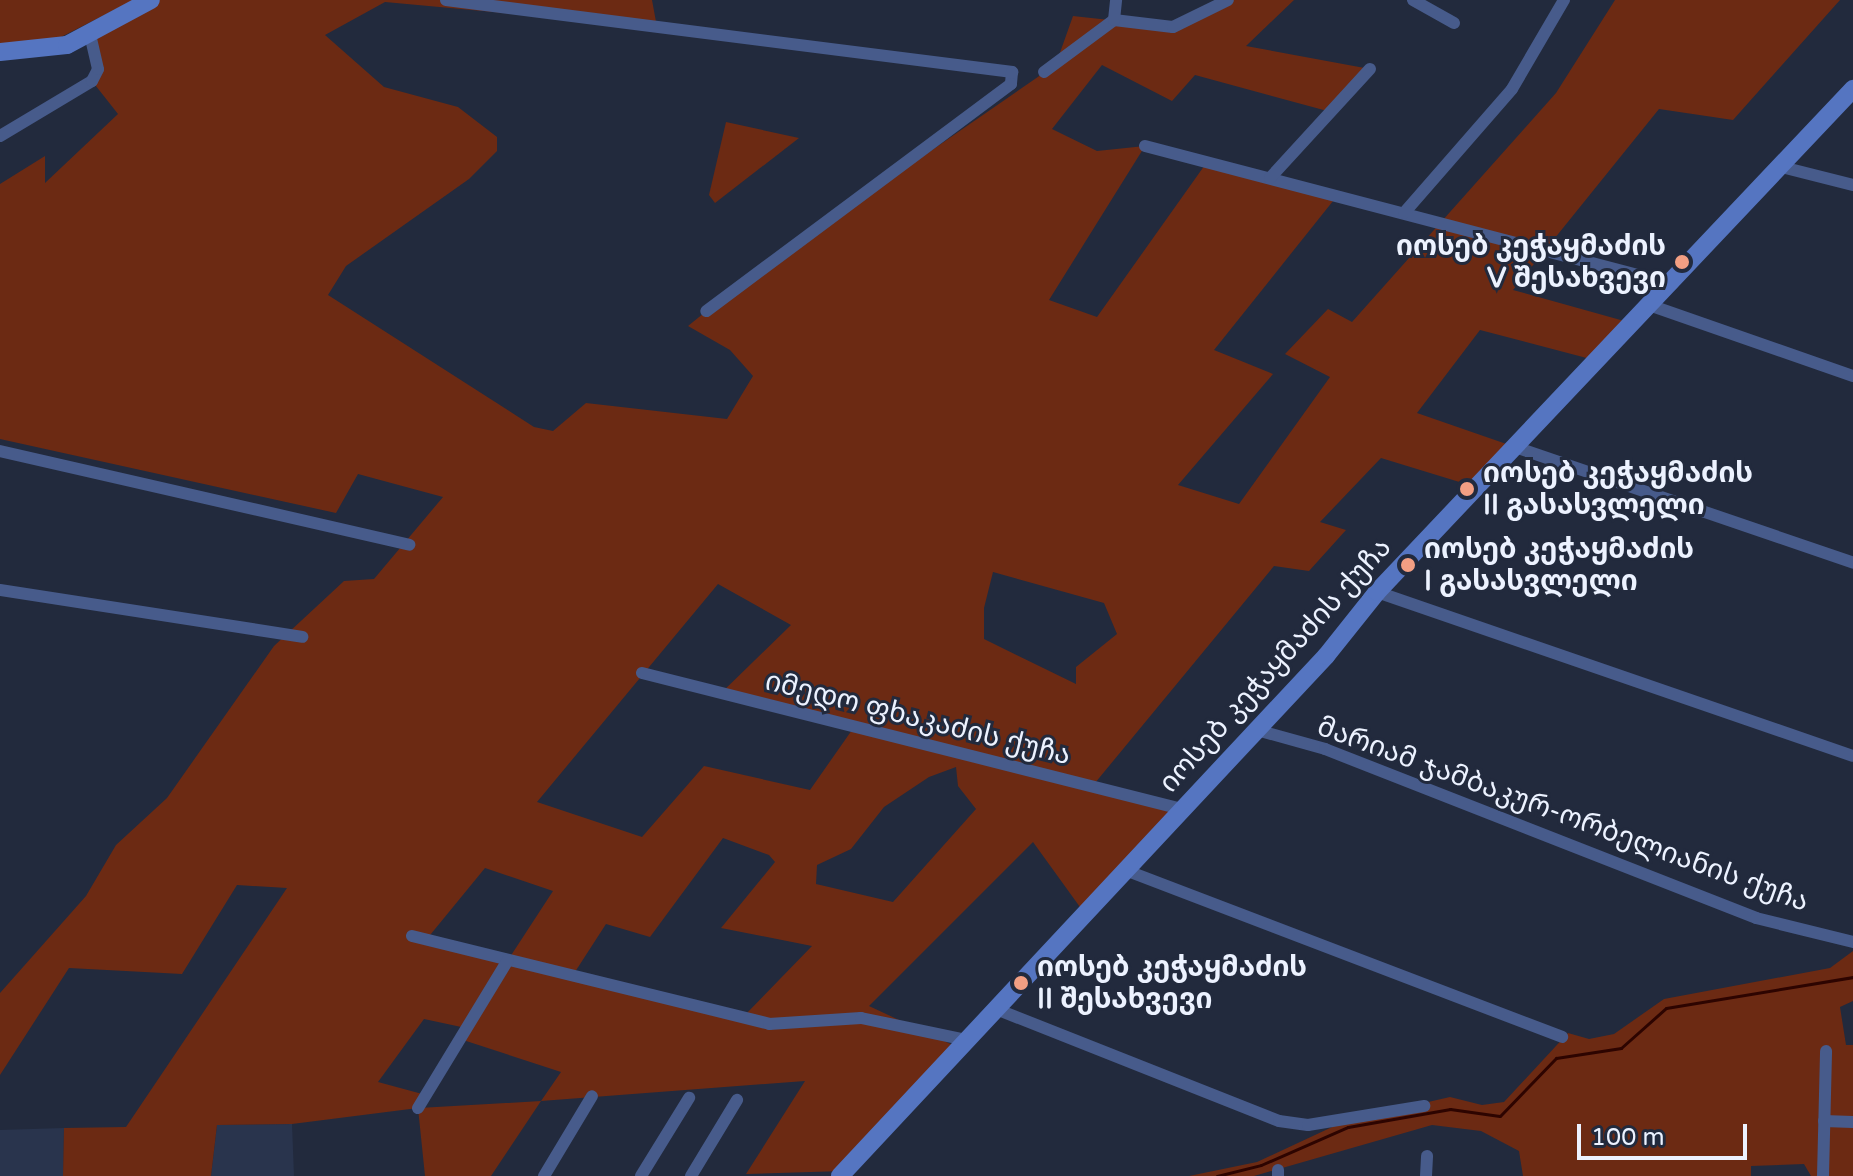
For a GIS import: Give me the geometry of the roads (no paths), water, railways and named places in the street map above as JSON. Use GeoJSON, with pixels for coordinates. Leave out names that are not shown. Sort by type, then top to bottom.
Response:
{"type":"FeatureCollection","features":[{"type":"Feature","properties":{"kind":"street"},"geometry":{"type":"LineString","coordinates":[[0,52],[46,50],[90,34],[151,0]]}},
{"type":"Feature","properties":{"kind":"street"},"geometry":{"type":"LineString","coordinates":[[446,0],[971,63],[1012,72],[1012,79],[706,311]]}},
{"type":"Feature","properties":{"kind":"street"},"geometry":{"type":"LineString","coordinates":[[1114,20],[1116,0]]}},
{"type":"Feature","properties":{"kind":"street"},"geometry":{"type":"LineString","coordinates":[[1044,72],[1114,20],[1173,27],[1228,0]]}},
{"type":"Feature","properties":{"kind":"street"},"geometry":{"type":"LineString","coordinates":[[1413,0],[1454,23]]}},
{"type":"Feature","properties":{"kind":"street"},"geometry":{"type":"LineString","coordinates":[[1404,213],[1512,89],[1564,0]]}},
{"type":"Feature","properties":{"kind":"street"},"geometry":{"type":"LineString","coordinates":[[0,136],[92,81],[98,69],[90,34]]}},
{"type":"Feature","properties":{"kind":"street"},"geometry":{"type":"LineString","coordinates":[[1270,178],[1370,69]]}},
{"type":"Feature","properties":{"kind":"street","name":"იოსებ კეჭაყმაძის ქუჩა"},"geometry":{"type":"LineString","coordinates":[[840,1176],[1257,730],[1377,592],[1518,448],[1853,89]]}},
{"type":"Feature","properties":{"kind":"street"},"geometry":{"type":"LineString","coordinates":[[1145,146],[1672,284]]}},
{"type":"Feature","properties":{"kind":"street"},"geometry":{"type":"LineString","coordinates":[[1778,166],[1853,185]]}},
{"type":"Feature","properties":{"kind":"street"},"geometry":{"type":"LineString","coordinates":[[1652,306],[1853,376]]}},
{"type":"Feature","properties":{"kind":"street"},"geometry":{"type":"LineString","coordinates":[[1518,448],[1853,563]]}},
{"type":"Feature","properties":{"kind":"street"},"geometry":{"type":"LineString","coordinates":[[0,451],[409,545]]}},
{"type":"Feature","properties":{"kind":"street"},"geometry":{"type":"LineString","coordinates":[[0,590],[302,637]]}},
{"type":"Feature","properties":{"kind":"street"},"geometry":{"type":"LineString","coordinates":[[1377,592],[1853,756]]}},
{"type":"Feature","properties":{"kind":"street","name":"იმედო ფხაკაძის ქუჩა"},"geometry":{"type":"LineString","coordinates":[[642,673],[1182,809]]}},
{"type":"Feature","properties":{"kind":"street","name":"მარიამ ჯამბაკურ-ორბელიანის ქუჩა"},"geometry":{"type":"LineString","coordinates":[[1257,730],[1325,749],[1756,918],[1853,942]]}},
{"type":"Feature","properties":{"kind":"street"},"geometry":{"type":"LineString","coordinates":[[1125,870],[1562,1037]]}},
{"type":"Feature","properties":{"kind":"street"},"geometry":{"type":"LineString","coordinates":[[412,936],[769,1024],[861,1018],[966,1040]]}},
{"type":"Feature","properties":{"kind":"street"},"geometry":{"type":"LineString","coordinates":[[418,1108],[508,960]]}},
{"type":"Feature","properties":{"kind":"street"},"geometry":{"type":"LineString","coordinates":[[996,1009],[1279,1121],[1308,1125],[1424,1106]]}},
{"type":"Feature","properties":{"kind":"street"},"geometry":{"type":"LineString","coordinates":[[1823,1176],[1826,1051]]}},
{"type":"Feature","properties":{"kind":"street"},"geometry":{"type":"LineString","coordinates":[[544,1176],[592,1096]]}},
{"type":"Feature","properties":{"kind":"street"},"geometry":{"type":"LineString","coordinates":[[641,1176],[689,1098]]}},
{"type":"Feature","properties":{"kind":"street"},"geometry":{"type":"LineString","coordinates":[[691,1176],[737,1100]]}},
{"type":"Feature","properties":{"kind":"street"},"geometry":{"type":"LineString","coordinates":[[1824,1121],[1853,1122]]}},
{"type":"Feature","properties":{"kind":"street"},"geometry":{"type":"LineString","coordinates":[[1426,1176],[1427,1156]]}},
{"type":"Feature","properties":{"kind":"waterway"},"geometry":{"type":"LineString","coordinates":[[1217,1176],[1261,1165],[1348,1127],[1450,1109],[1500,1116],[1556,1058],[1621,1048],[1666,1008],[1853,977]]}},
{"type":"Feature","properties":{"kind":"place","name":"იოსებ კეჭაყმაძის V შესახვევი"},"geometry":{"type":"Point","coordinates":[1682,262]}},
{"type":"Feature","properties":{"kind":"place","name":"იოსებ კეჭაყმაძის II გასასვლელი"},"geometry":{"type":"Point","coordinates":[1467,489]}},
{"type":"Feature","properties":{"kind":"place","name":"იოსებ კეჭაყმაძის I გასასვლელი"},"geometry":{"type":"Point","coordinates":[1408,565]}},
{"type":"Feature","properties":{"kind":"place","name":"იოსებ კეჭაყმაძის II შესახვევი"},"geometry":{"type":"Point","coordinates":[1021,983]}}]}
